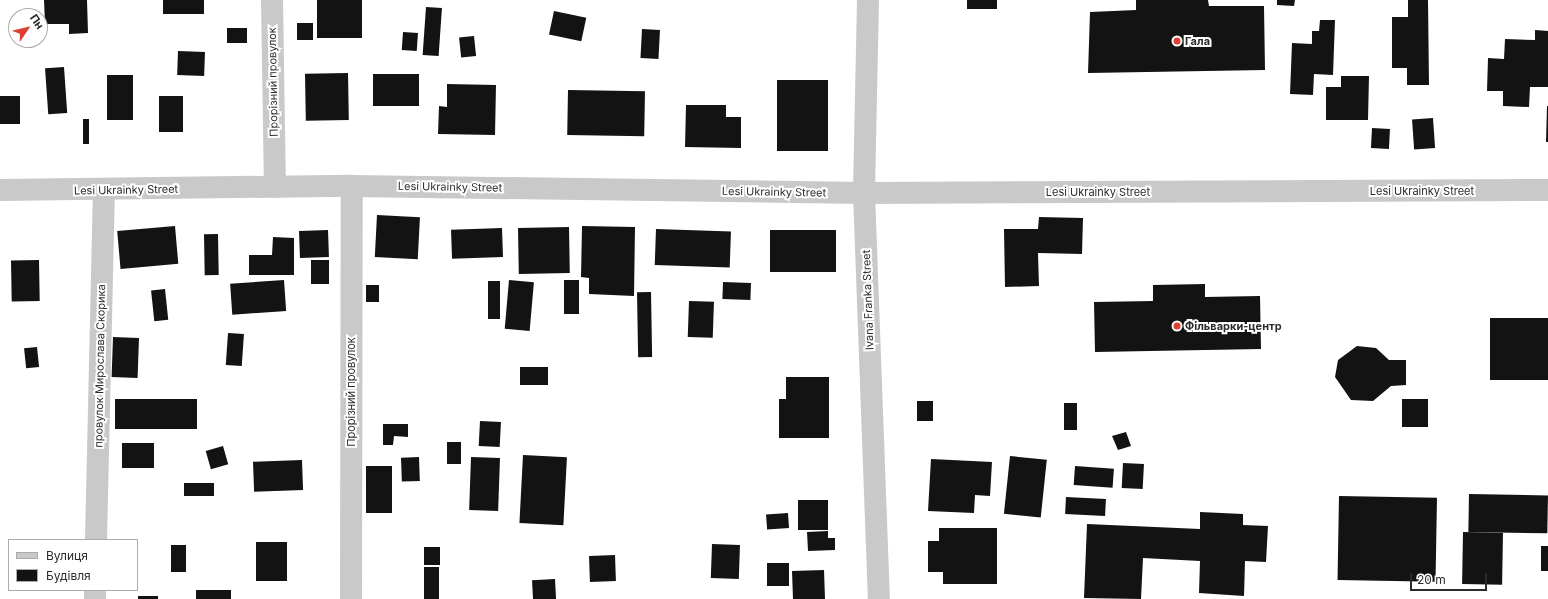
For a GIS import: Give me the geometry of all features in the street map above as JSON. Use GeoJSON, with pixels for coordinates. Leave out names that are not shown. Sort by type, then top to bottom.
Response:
{"type":"FeatureCollection","features":[{"type":"Feature","properties":{"kind":"street","name":"Прорізний провулок"},"geometry":{"type":"LineString","coordinates":[[272,0],[275,187]]}},
{"type":"Feature","properties":{"kind":"street","name":"Ivana Franka Street"},"geometry":{"type":"LineString","coordinates":[[868,0],[864,193],[879,599]]}},
{"type":"Feature","properties":{"kind":"street","name":"Прорізний провулок"},"geometry":{"type":"LineString","coordinates":[[351,599],[352,186]]}},
{"type":"Feature","properties":{"kind":"street","name":"Lesi Ukrainky Street"},"geometry":{"type":"LineString","coordinates":[[0,190],[104,192],[352,186],[864,193],[1548,190]]}},
{"type":"Feature","properties":{"kind":"street","name":"провулок Мирослава Скорика"},"geometry":{"type":"LineString","coordinates":[[96,539],[104,192]]}},
{"type":"Feature","properties":{"kind":"building"},"geometry":{"type":"Polygon","coordinates":[[[44,0],[87,0],[88,33],[69,34],[69,24],[48,24],[48,8],[44,8],[44,0]]]}},
{"type":"Feature","properties":{"kind":"building"},"geometry":{"type":"Polygon","coordinates":[[[163,0],[204,0],[204,14],[163,14],[163,0]]]}},
{"type":"Feature","properties":{"kind":"building"},"geometry":{"type":"Polygon","coordinates":[[[317,0],[362,0],[362,38],[317,38],[317,0]]]}},
{"type":"Feature","properties":{"kind":"building"},"geometry":{"type":"Polygon","coordinates":[[[967,0],[997,0],[997,9],[967,9],[967,0]]]}},
{"type":"Feature","properties":{"kind":"building","name":"Гала"},"geometry":{"type":"Polygon","coordinates":[[[1136,0],[1208,0],[1209,6],[1264,6],[1265,70],[1088,73],[1090,12],[1136,10],[1136,0]]]}},
{"type":"Feature","properties":{"kind":"building"},"geometry":{"type":"Polygon","coordinates":[[[1277,0],[1295,0],[1294,6],[1277,5],[1277,0]]]}},
{"type":"Feature","properties":{"kind":"building"},"geometry":{"type":"Polygon","coordinates":[[[1408,0],[1428,0],[1429,85],[1407,85],[1407,68],[1392,68],[1392,17],[1408,17],[1408,0]]]}},
{"type":"Feature","properties":{"kind":"building"},"geometry":{"type":"Polygon","coordinates":[[[426,7],[442,8],[439,56],[423,55],[426,7]]]}},
{"type":"Feature","properties":{"kind":"building"},"geometry":{"type":"Polygon","coordinates":[[[554,11],[586,18],[581,41],[549,34],[554,11]]]}},
{"type":"Feature","properties":{"kind":"building"},"geometry":{"type":"Polygon","coordinates":[[[1320,20],[1335,20],[1333,75],[1314,74],[1313,95],[1290,94],[1292,43],[1312,44],[1312,31],[1319,31],[1320,20]]]}},
{"type":"Feature","properties":{"kind":"building"},"geometry":{"type":"Polygon","coordinates":[[[297,23],[313,23],[313,40],[297,40],[297,23]]]}},
{"type":"Feature","properties":{"kind":"building"},"geometry":{"type":"Polygon","coordinates":[[[227,28],[247,28],[247,43],[227,43],[227,28]]]}},
{"type":"Feature","properties":{"kind":"building"},"geometry":{"type":"Polygon","coordinates":[[[642,29],[660,30],[658,59],[640,58],[642,29]]]}},
{"type":"Feature","properties":{"kind":"building"},"geometry":{"type":"Polygon","coordinates":[[[1535,30],[1548,31],[1548,87],[1530,87],[1529,107],[1503,106],[1503,91],[1487,91],[1488,58],[1504,59],[1505,39],[1535,40],[1535,30]]]}},
{"type":"Feature","properties":{"kind":"building"},"geometry":{"type":"Polygon","coordinates":[[[403,32],[418,33],[417,51],[402,50],[403,32]]]}},
{"type":"Feature","properties":{"kind":"building"},"geometry":{"type":"Polygon","coordinates":[[[474,36],[476,56],[461,57],[459,38],[474,36]]]}},
{"type":"Feature","properties":{"kind":"building"},"geometry":{"type":"Polygon","coordinates":[[[178,51],[205,52],[204,76],[177,75],[178,51]]]}},
{"type":"Feature","properties":{"kind":"building"},"geometry":{"type":"Polygon","coordinates":[[[64,67],[67,113],[48,114],[45,68],[64,67]]]}},
{"type":"Feature","properties":{"kind":"building"},"geometry":{"type":"Polygon","coordinates":[[[348,73],[349,120],[306,121],[305,74],[348,73]]]}},
{"type":"Feature","properties":{"kind":"building"},"geometry":{"type":"Polygon","coordinates":[[[373,74],[419,74],[419,106],[373,106],[373,74]]]}},
{"type":"Feature","properties":{"kind":"building"},"geometry":{"type":"Polygon","coordinates":[[[107,75],[133,75],[133,120],[107,120],[107,75]]]}},
{"type":"Feature","properties":{"kind":"building"},"geometry":{"type":"Polygon","coordinates":[[[1341,76],[1369,76],[1368,120],[1326,120],[1326,87],[1341,87],[1341,76]]]}},
{"type":"Feature","properties":{"kind":"building"},"geometry":{"type":"Polygon","coordinates":[[[777,80],[828,80],[828,151],[777,151],[777,80]]]}},
{"type":"Feature","properties":{"kind":"building"},"geometry":{"type":"Polygon","coordinates":[[[447,84],[496,85],[495,135],[438,134],[439,106],[447,107],[447,84]]]}},
{"type":"Feature","properties":{"kind":"building"},"geometry":{"type":"Polygon","coordinates":[[[568,90],[645,91],[644,136],[567,135],[568,90]]]}},
{"type":"Feature","properties":{"kind":"building"},"geometry":{"type":"Polygon","coordinates":[[[0,96],[20,96],[20,124],[0,124],[0,96]]]}},
{"type":"Feature","properties":{"kind":"building"},"geometry":{"type":"Polygon","coordinates":[[[159,96],[183,96],[183,132],[159,132],[159,96]]]}},
{"type":"Feature","properties":{"kind":"building"},"geometry":{"type":"Polygon","coordinates":[[[686,105],[726,105],[726,117],[741,117],[741,148],[685,147],[686,105]]]}},
{"type":"Feature","properties":{"kind":"building"},"geometry":{"type":"Polygon","coordinates":[[[1547,106],[1548,142],[1546,142],[1547,106]]]}},
{"type":"Feature","properties":{"kind":"building"},"geometry":{"type":"Polygon","coordinates":[[[1433,118],[1435,148],[1414,149],[1412,119],[1433,118]]]}},
{"type":"Feature","properties":{"kind":"building"},"geometry":{"type":"Polygon","coordinates":[[[83,119],[89,119],[89,144],[83,144],[83,119]]]}},
{"type":"Feature","properties":{"kind":"building"},"geometry":{"type":"Polygon","coordinates":[[[1372,128],[1390,129],[1389,149],[1371,148],[1372,128]]]}},
{"type":"Feature","properties":{"kind":"building"},"geometry":{"type":"Polygon","coordinates":[[[377,215],[420,217],[418,259],[375,257],[377,215]]]}},
{"type":"Feature","properties":{"kind":"building"},"geometry":{"type":"Polygon","coordinates":[[[1039,217],[1083,218],[1082,254],[1038,253],[1039,286],[1005,287],[1004,229],[1038,229],[1039,217]]]}},
{"type":"Feature","properties":{"kind":"building"},"geometry":{"type":"Polygon","coordinates":[[[175,226],[178,264],[121,269],[117,231],[175,226]]]}},
{"type":"Feature","properties":{"kind":"building"},"geometry":{"type":"Polygon","coordinates":[[[582,226],[635,227],[634,296],[589,294],[589,278],[581,277],[582,226]]]}},
{"type":"Feature","properties":{"kind":"building"},"geometry":{"type":"Polygon","coordinates":[[[569,227],[570,273],[519,274],[518,228],[569,227]]]}},
{"type":"Feature","properties":{"kind":"building"},"geometry":{"type":"Polygon","coordinates":[[[502,228],[503,257],[452,259],[451,230],[502,228]]]}},
{"type":"Feature","properties":{"kind":"building"},"geometry":{"type":"Polygon","coordinates":[[[656,229],[731,232],[730,268],[655,265],[656,229]]]}},
{"type":"Feature","properties":{"kind":"building"},"geometry":{"type":"Polygon","coordinates":[[[328,230],[329,257],[300,258],[299,231],[328,230]]]}},
{"type":"Feature","properties":{"kind":"building"},"geometry":{"type":"Polygon","coordinates":[[[770,230],[836,230],[836,272],[770,272],[770,230]]]}},
{"type":"Feature","properties":{"kind":"building"},"geometry":{"type":"Polygon","coordinates":[[[204,234],[218,234],[219,275],[205,275],[204,234]]]}},
{"type":"Feature","properties":{"kind":"building"},"geometry":{"type":"Polygon","coordinates":[[[273,237],[294,238],[294,275],[249,275],[249,255],[272,255],[273,237]]]}},
{"type":"Feature","properties":{"kind":"building"},"geometry":{"type":"Polygon","coordinates":[[[11,260],[39,260],[40,301],[12,301],[11,260]]]}},
{"type":"Feature","properties":{"kind":"building"},"geometry":{"type":"Polygon","coordinates":[[[311,260],[329,260],[329,284],[311,284],[311,260]]]}},
{"type":"Feature","properties":{"kind":"building"},"geometry":{"type":"Polygon","coordinates":[[[284,280],[286,311],[232,315],[230,284],[284,280]]]}},
{"type":"Feature","properties":{"kind":"building"},"geometry":{"type":"Polygon","coordinates":[[[509,280],[534,282],[530,331],[505,329],[509,280]]]}},
{"type":"Feature","properties":{"kind":"building"},"geometry":{"type":"Polygon","coordinates":[[[564,280],[579,280],[579,314],[564,314],[564,280]]]}},
{"type":"Feature","properties":{"kind":"building"},"geometry":{"type":"Polygon","coordinates":[[[488,281],[500,281],[500,319],[488,319],[488,281]]]}},
{"type":"Feature","properties":{"kind":"building"},"geometry":{"type":"Polygon","coordinates":[[[723,282],[751,283],[750,300],[722,299],[723,282]]]}},
{"type":"Feature","properties":{"kind":"building","name":"Фільварки-центр"},"geometry":{"type":"Polygon","coordinates":[[[1205,284],[1205,297],[1260,296],[1261,349],[1095,352],[1094,302],[1153,301],[1153,285],[1205,284]]]}},
{"type":"Feature","properties":{"kind":"building"},"geometry":{"type":"Polygon","coordinates":[[[366,285],[379,285],[379,302],[366,302],[366,285]]]}},
{"type":"Feature","properties":{"kind":"building"},"geometry":{"type":"Polygon","coordinates":[[[165,289],[168,320],[154,321],[151,290],[165,289]]]}},
{"type":"Feature","properties":{"kind":"building"},"geometry":{"type":"Polygon","coordinates":[[[637,292],[651,292],[652,357],[638,357],[637,292]]]}},
{"type":"Feature","properties":{"kind":"building"},"geometry":{"type":"Polygon","coordinates":[[[689,301],[714,302],[713,338],[688,337],[689,301]]]}},
{"type":"Feature","properties":{"kind":"building"},"geometry":{"type":"Polygon","coordinates":[[[1490,318],[1548,318],[1548,380],[1490,380],[1490,318]]]}},
{"type":"Feature","properties":{"kind":"building"},"geometry":{"type":"Polygon","coordinates":[[[228,333],[244,334],[242,366],[226,365],[228,333]]]}},
{"type":"Feature","properties":{"kind":"building"},"geometry":{"type":"Polygon","coordinates":[[[113,337],[139,338],[138,378],[112,377],[113,337]]]}},
{"type":"Feature","properties":{"kind":"building"},"geometry":{"type":"Polygon","coordinates":[[[1357,346],[1376,348],[1389,360],[1406,360],[1406,385],[1391,386],[1373,401],[1351,400],[1335,377],[1338,360],[1357,346]]]}},
{"type":"Feature","properties":{"kind":"building"},"geometry":{"type":"Polygon","coordinates":[[[37,347],[39,367],[26,368],[24,348],[37,347]]]}},
{"type":"Feature","properties":{"kind":"building"},"geometry":{"type":"Polygon","coordinates":[[[520,367],[548,367],[548,385],[520,385],[520,367]]]}},
{"type":"Feature","properties":{"kind":"building"},"geometry":{"type":"Polygon","coordinates":[[[786,377],[829,377],[829,438],[779,438],[779,399],[786,399],[786,377]]]}},
{"type":"Feature","properties":{"kind":"building"},"geometry":{"type":"Polygon","coordinates":[[[115,399],[197,399],[197,429],[115,429],[115,399]]]}},
{"type":"Feature","properties":{"kind":"building"},"geometry":{"type":"Polygon","coordinates":[[[1402,399],[1428,399],[1428,427],[1402,427],[1402,399]]]}},
{"type":"Feature","properties":{"kind":"building"},"geometry":{"type":"Polygon","coordinates":[[[917,401],[933,401],[933,421],[917,421],[917,401]]]}},
{"type":"Feature","properties":{"kind":"building"},"geometry":{"type":"Polygon","coordinates":[[[1064,403],[1077,403],[1077,430],[1064,430],[1064,403]]]}},
{"type":"Feature","properties":{"kind":"building"},"geometry":{"type":"Polygon","coordinates":[[[480,421],[501,422],[500,447],[479,446],[480,421]]]}},
{"type":"Feature","properties":{"kind":"building"},"geometry":{"type":"Polygon","coordinates":[[[383,424],[408,424],[408,437],[394,436],[393,445],[383,445],[383,424]]]}},
{"type":"Feature","properties":{"kind":"building"},"geometry":{"type":"Polygon","coordinates":[[[1126,432],[1131,446],[1118,450],[1112,436],[1126,432]]]}},
{"type":"Feature","properties":{"kind":"building"},"geometry":{"type":"Polygon","coordinates":[[[447,442],[461,442],[461,464],[447,464],[447,442]]]}},
{"type":"Feature","properties":{"kind":"building"},"geometry":{"type":"Polygon","coordinates":[[[122,443],[154,443],[154,468],[122,468],[122,443]]]}},
{"type":"Feature","properties":{"kind":"building"},"geometry":{"type":"Polygon","coordinates":[[[223,446],[228,464],[211,469],[206,451],[223,446]]]}},
{"type":"Feature","properties":{"kind":"building"},"geometry":{"type":"Polygon","coordinates":[[[523,455],[567,457],[563,525],[519,523],[523,455]]]}},
{"type":"Feature","properties":{"kind":"building"},"geometry":{"type":"Polygon","coordinates":[[[1010,456],[1047,460],[1041,518],[1004,514],[1010,456]]]}},
{"type":"Feature","properties":{"kind":"building"},"geometry":{"type":"Polygon","coordinates":[[[419,457],[420,481],[402,482],[401,458],[419,457]]]}},
{"type":"Feature","properties":{"kind":"building"},"geometry":{"type":"Polygon","coordinates":[[[471,457],[500,458],[498,511],[469,510],[471,457]]]}},
{"type":"Feature","properties":{"kind":"building"},"geometry":{"type":"Polygon","coordinates":[[[931,459],[992,462],[990,496],[975,495],[974,513],[928,511],[931,459]]]}},
{"type":"Feature","properties":{"kind":"building"},"geometry":{"type":"Polygon","coordinates":[[[302,460],[303,490],[254,492],[253,462],[302,460]]]}},
{"type":"Feature","properties":{"kind":"building"},"geometry":{"type":"Polygon","coordinates":[[[1123,463],[1144,464],[1143,489],[1122,488],[1123,463]]]}},
{"type":"Feature","properties":{"kind":"building"},"geometry":{"type":"Polygon","coordinates":[[[366,466],[392,466],[392,513],[366,513],[366,466]]]}},
{"type":"Feature","properties":{"kind":"building"},"geometry":{"type":"Polygon","coordinates":[[[1075,466],[1114,469],[1113,488],[1074,485],[1075,466]]]}},
{"type":"Feature","properties":{"kind":"building"},"geometry":{"type":"Polygon","coordinates":[[[184,483],[214,483],[214,496],[184,496],[184,483]]]}},
{"type":"Feature","properties":{"kind":"building"},"geometry":{"type":"Polygon","coordinates":[[[1469,494],[1548,495],[1547,533],[1468,532],[1469,494]]]}},
{"type":"Feature","properties":{"kind":"building"},"geometry":{"type":"Polygon","coordinates":[[[1339,496],[1437,498],[1436,582],[1338,580],[1339,496]]]}},
{"type":"Feature","properties":{"kind":"building"},"geometry":{"type":"Polygon","coordinates":[[[1066,497],[1106,499],[1105,516],[1065,514],[1066,497]]]}},
{"type":"Feature","properties":{"kind":"building"},"geometry":{"type":"Polygon","coordinates":[[[798,500],[828,500],[828,530],[798,530],[798,500]]]}},
{"type":"Feature","properties":{"kind":"building"},"geometry":{"type":"Polygon","coordinates":[[[1200,512],[1243,514],[1243,525],[1268,526],[1266,562],[1245,561],[1244,596],[1199,593],[1200,561],[1143,558],[1141,599],[1084,598],[1087,524],[1200,529],[1200,512]]]}},
{"type":"Feature","properties":{"kind":"building"},"geometry":{"type":"Polygon","coordinates":[[[788,513],[789,528],[767,529],[766,515],[788,513]]]}},
{"type":"Feature","properties":{"kind":"building"},"geometry":{"type":"Polygon","coordinates":[[[939,528],[997,528],[997,584],[943,584],[943,572],[928,572],[928,541],[939,541],[939,528]]]}},
{"type":"Feature","properties":{"kind":"building"},"geometry":{"type":"Polygon","coordinates":[[[828,531],[828,538],[835,538],[835,550],[808,551],[807,532],[828,531]]]}},
{"type":"Feature","properties":{"kind":"building"},"geometry":{"type":"Polygon","coordinates":[[[1463,532],[1503,533],[1502,585],[1462,584],[1463,532]]]}},
{"type":"Feature","properties":{"kind":"building"},"geometry":{"type":"Polygon","coordinates":[[[256,542],[287,542],[287,581],[256,581],[256,542]]]}},
{"type":"Feature","properties":{"kind":"building"},"geometry":{"type":"Polygon","coordinates":[[[712,544],[740,545],[739,579],[711,578],[712,544]]]}},
{"type":"Feature","properties":{"kind":"building"},"geometry":{"type":"Polygon","coordinates":[[[171,545],[186,545],[186,572],[171,572],[171,545]]]}},
{"type":"Feature","properties":{"kind":"building"},"geometry":{"type":"Polygon","coordinates":[[[1541,546],[1548,546],[1548,571],[1541,571],[1541,546]]]}},
{"type":"Feature","properties":{"kind":"building"},"geometry":{"type":"Polygon","coordinates":[[[424,547],[440,547],[440,565],[424,565],[424,547]]]}},
{"type":"Feature","properties":{"kind":"building"},"geometry":{"type":"Polygon","coordinates":[[[615,555],[616,581],[590,582],[589,556],[615,555]]]}},
{"type":"Feature","properties":{"kind":"building"},"geometry":{"type":"Polygon","coordinates":[[[767,563],[789,563],[789,586],[767,586],[767,563]]]}},
{"type":"Feature","properties":{"kind":"building"},"geometry":{"type":"Polygon","coordinates":[[[424,567],[439,567],[439,599],[424,599],[424,567]]]}},
{"type":"Feature","properties":{"kind":"building"},"geometry":{"type":"Polygon","coordinates":[[[824,570],[825,599],[793,599],[792,571],[824,570]]]}},
{"type":"Feature","properties":{"kind":"building"},"geometry":{"type":"Polygon","coordinates":[[[555,579],[556,599],[533,599],[532,580],[555,579]]]}},
{"type":"Feature","properties":{"kind":"building"},"geometry":{"type":"Polygon","coordinates":[[[196,590],[231,590],[231,599],[196,599],[196,590]]]}},
{"type":"Feature","properties":{"kind":"building"},"geometry":{"type":"Polygon","coordinates":[[[138,596],[158,596],[158,599],[138,599],[138,596]]]}},
{"type":"Feature","properties":{"kind":"place","name":"Гала"},"geometry":{"type":"Point","coordinates":[1177,41]}},
{"type":"Feature","properties":{"kind":"place","name":"Фільварки-центр"},"geometry":{"type":"Point","coordinates":[1177,326]}}]}
